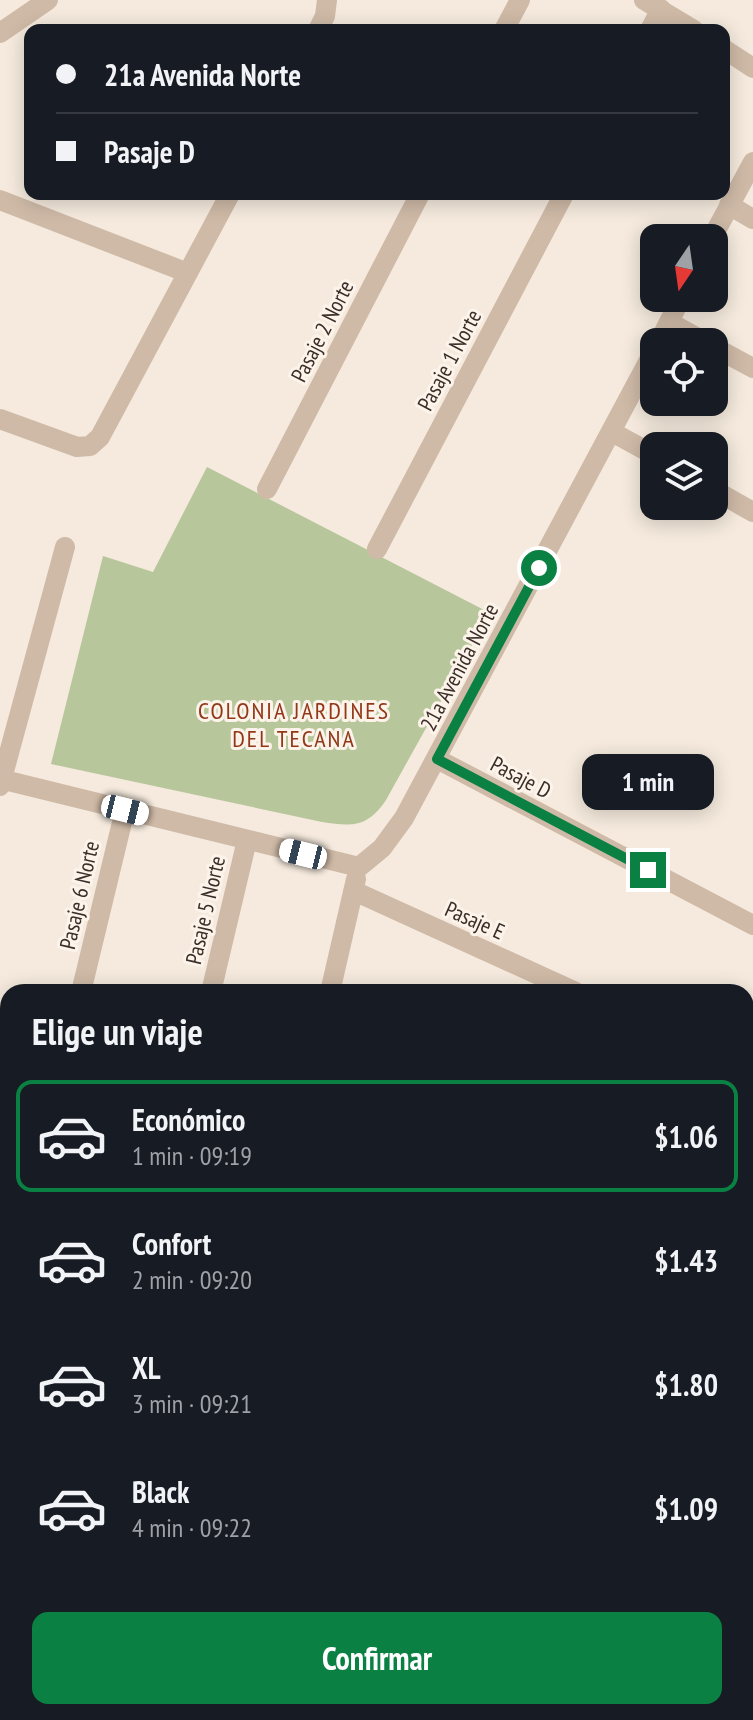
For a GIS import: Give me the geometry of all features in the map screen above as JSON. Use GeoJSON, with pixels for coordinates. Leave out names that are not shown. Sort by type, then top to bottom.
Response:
{"type":"FeatureCollection","features":[{"type":"Feature","properties":{"kind":"street"},"geometry":{"type":"LineString","coordinates":[[0,33],[48,0]]}},
{"type":"Feature","properties":{"kind":"street"},"geometry":{"type":"LineString","coordinates":[[321,24],[327,0]]}},
{"type":"Feature","properties":{"kind":"street"},"geometry":{"type":"LineString","coordinates":[[507,24],[520,0]]}},
{"type":"Feature","properties":{"kind":"street"},"geometry":{"type":"LineString","coordinates":[[650,24],[651,3]]}},
{"type":"Feature","properties":{"kind":"street"},"geometry":{"type":"LineString","coordinates":[[651,3],[684,24]]}},
{"type":"Feature","properties":{"kind":"street"},"geometry":{"type":"LineString","coordinates":[[730,53],[753,68]]}},
{"type":"Feature","properties":{"kind":"street"},"geometry":{"type":"LineString","coordinates":[[719,224],[753,162]]}},
{"type":"Feature","properties":{"kind":"street"},"geometry":{"type":"LineString","coordinates":[[0,200],[188,273]]}},
{"type":"Feature","properties":{"kind":"street"},"geometry":{"type":"LineString","coordinates":[[0,419],[77,447],[90,446],[100,437],[227,200]]}},
{"type":"Feature","properties":{"kind":"street","name":"Pasaje 2 Norte"},"geometry":{"type":"LineString","coordinates":[[267,489],[417,200]]}},
{"type":"Feature","properties":{"kind":"street","name":"Pasaje 1 Norte"},"geometry":{"type":"LineString","coordinates":[[377,549],[561,200]]}},
{"type":"Feature","properties":{"kind":"street"},"geometry":{"type":"LineString","coordinates":[[729,205],[753,219]]}},
{"type":"Feature","properties":{"kind":"street"},"geometry":{"type":"LineString","coordinates":[[666,328],[674,312]]}},
{"type":"Feature","properties":{"kind":"street"},"geometry":{"type":"LineString","coordinates":[[669,322],[680,328]]}},
{"type":"Feature","properties":{"kind":"street"},"geometry":{"type":"LineString","coordinates":[[728,355],[753,368]]}},
{"type":"Feature","properties":{"kind":"street","name":"21a Avenida Norte"},"geometry":{"type":"LineString","coordinates":[[359,867],[382,848],[397,828],[437,759],[640,378]]}},
{"type":"Feature","properties":{"kind":"street"},"geometry":{"type":"LineString","coordinates":[[612,432],[640,447]]}},
{"type":"Feature","properties":{"kind":"street"},"geometry":{"type":"LineString","coordinates":[[728,498],[753,512]]}},
{"type":"Feature","properties":{"kind":"street"},"geometry":{"type":"LineString","coordinates":[[65,547],[1,782],[359,867],[332,984]]}},
{"type":"Feature","properties":{"kind":"street","name":"Pasaje D"},"geometry":{"type":"LineString","coordinates":[[437,759],[753,925]]}},
{"type":"Feature","properties":{"kind":"street","name":"Pasaje 6 Norte"},"geometry":{"type":"LineString","coordinates":[[83,984],[125,810]]}},
{"type":"Feature","properties":{"kind":"street","name":"Pasaje 5 Norte"},"geometry":{"type":"LineString","coordinates":[[213,984],[247,840]]}},
{"type":"Feature","properties":{"kind":"street","name":"Pasaje E"},"geometry":{"type":"LineString","coordinates":[[354,891],[558,984]]}},
{"type":"Feature","properties":{"kind":"green space"},"geometry":{"type":"Polygon","coordinates":[[[207,467],[490,613],[386,800],[366,820],[351,824],[322,822],[51,764],[103,556],[153,572],[207,467]]]}},
{"type":"Feature","properties":{"kind":"district","name":"COLONIA JARDINES DEL TECANA"},"geometry":{"type":"Point","coordinates":[294,724]}},
{"type":"Feature","properties":{"kind":"route"},"geometry":{"type":"LineString","coordinates":[[539,568],[437,759],[648,870]]}}]}
